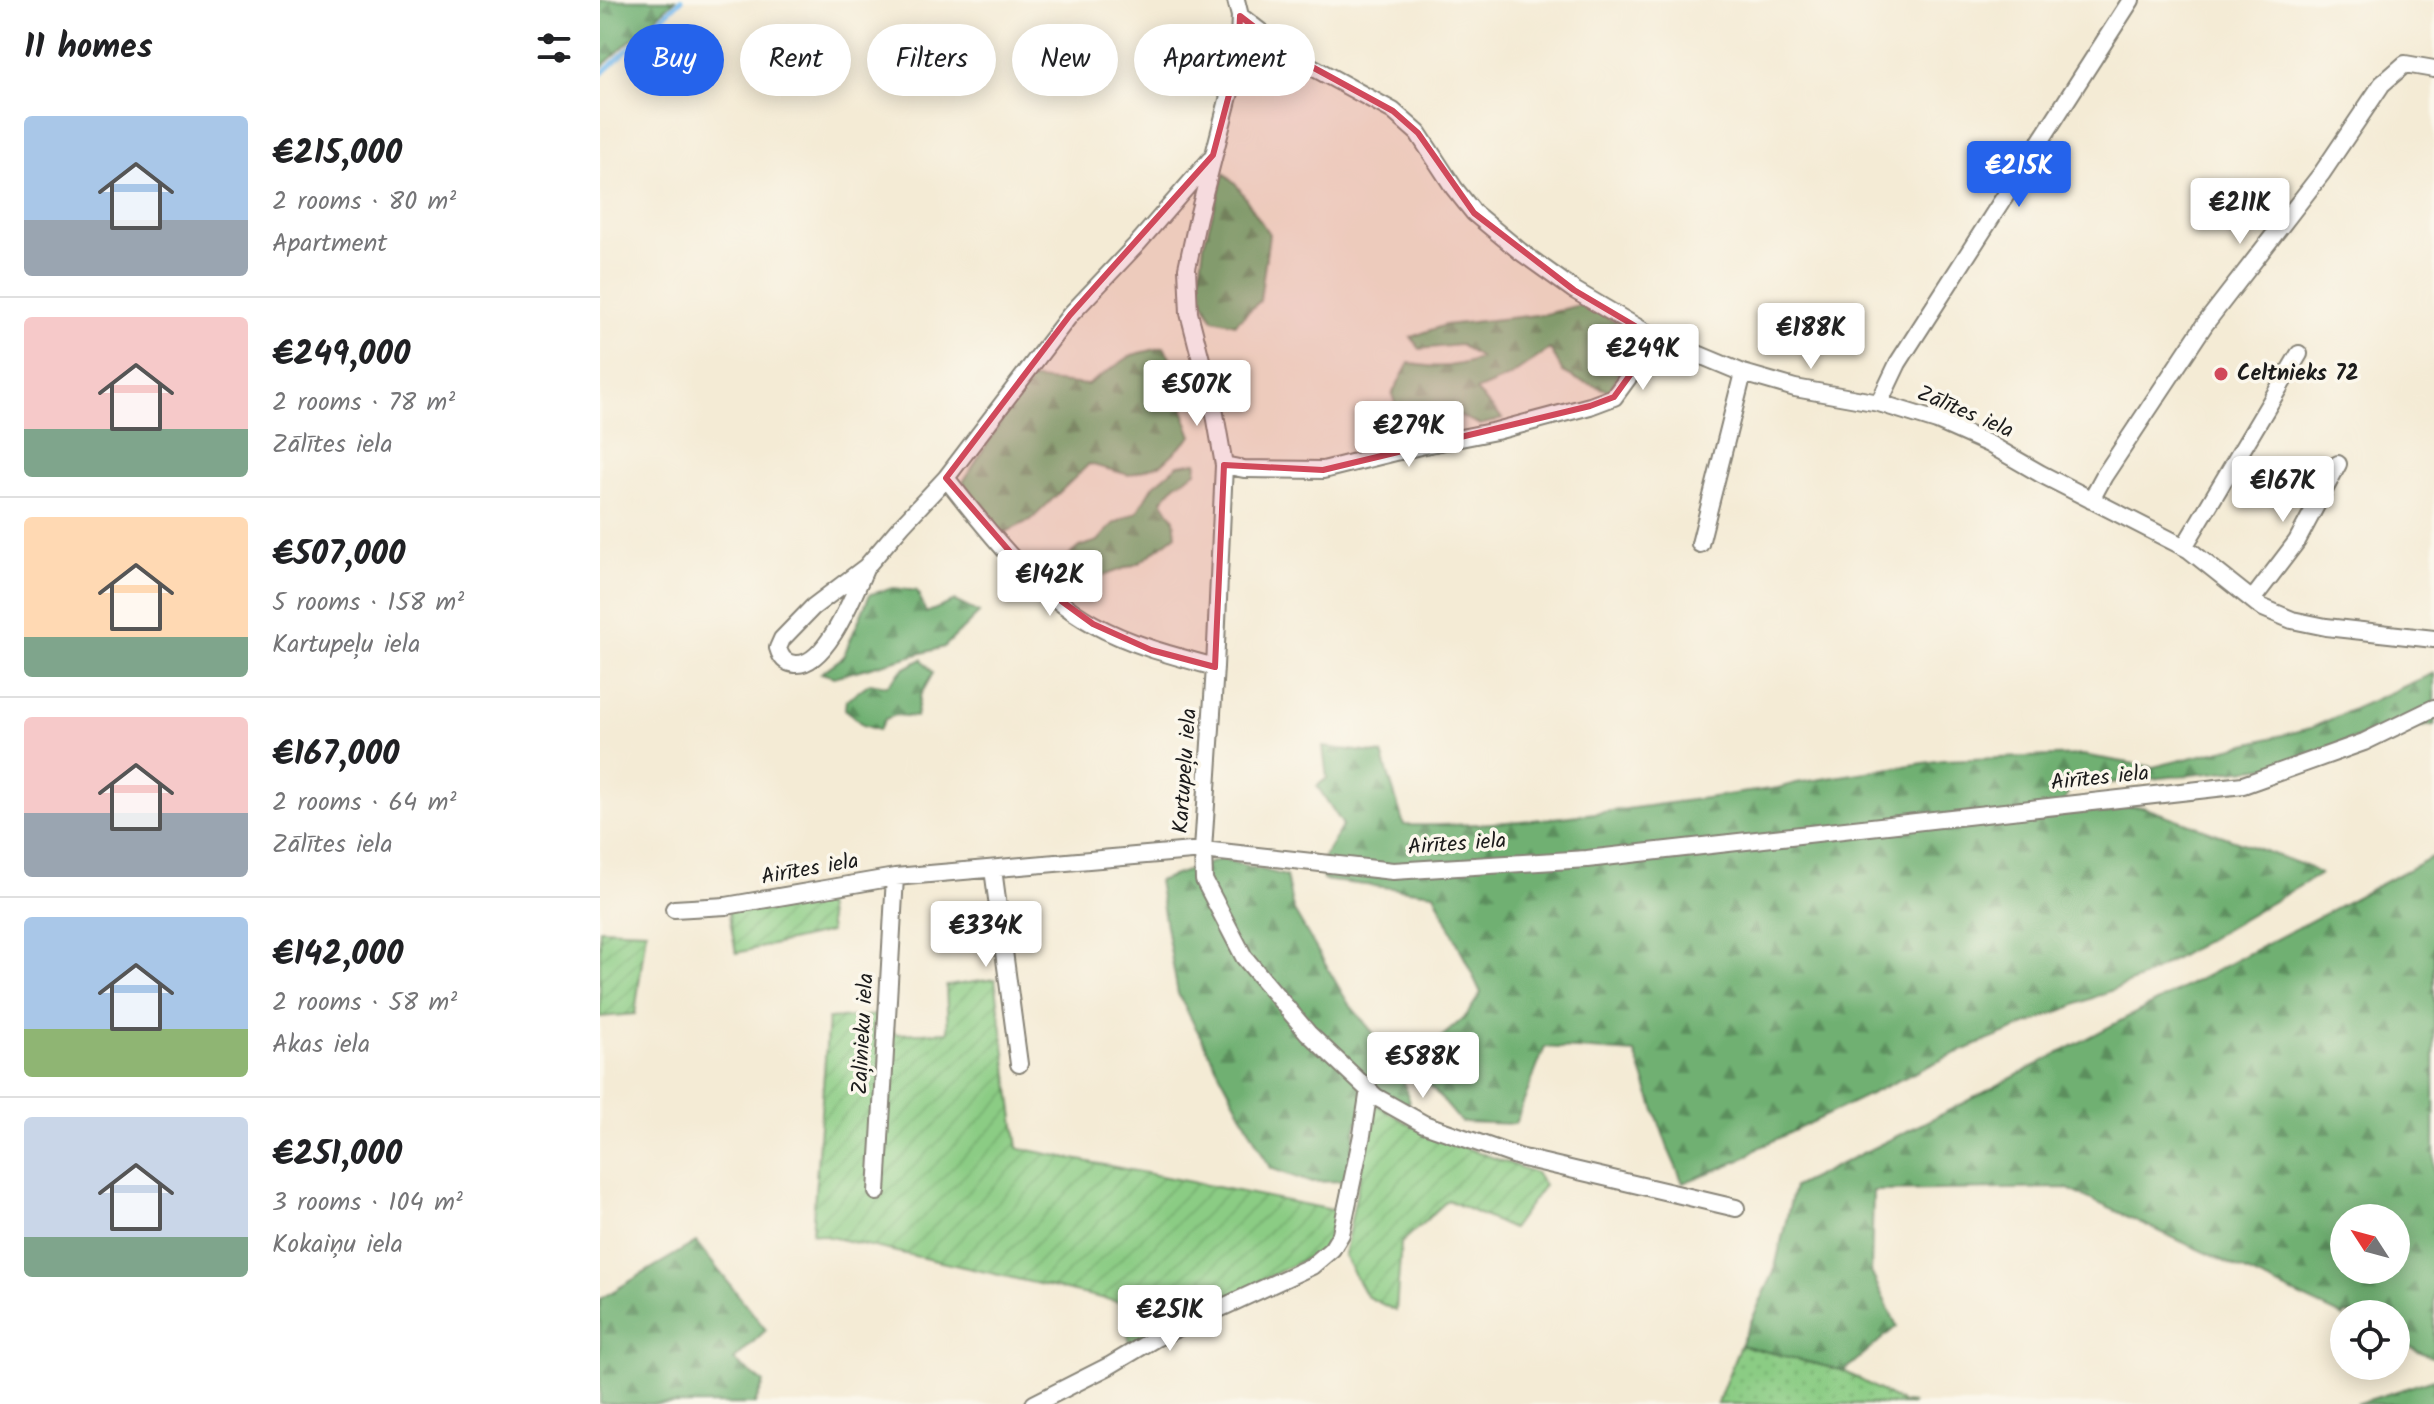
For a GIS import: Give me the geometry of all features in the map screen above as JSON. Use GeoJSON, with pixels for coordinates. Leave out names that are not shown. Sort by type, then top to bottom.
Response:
{"type":"FeatureCollection","features":[{"type":"Feature","properties":{"kind":"street"},"geometry":{"type":"LineString","coordinates":[[1879,403],[1906,350],[2131,0]]}},
{"type":"Feature","properties":{"kind":"street","name":"Zālītes iela"},"geometry":{"type":"LineString","coordinates":[[1238,8],[1292,56],[1393,111],[1418,133],[1474,213],[1574,290],[1647,333],[1743,373],[1795,388],[1879,403],[1937,421],[1989,444],[2184,547],[2261,607],[2292,620],[2326,627],[2434,639]]}},
{"type":"Feature","properties":{"kind":"street","name":"Kartupeļu iela"},"geometry":{"type":"LineString","coordinates":[[1238,8],[1238,61],[1187,268],[1189,313],[1215,414],[1224,465],[1203,850],[1204,880],[1244,957],[1308,1033],[1376,1097],[1424,1124],[1519,1157],[1736,1208]]}},
{"type":"Feature","properties":{"kind":"street"},"geometry":{"type":"LineString","coordinates":[[2091,500],[2205,324],[2322,173],[2382,84],[2405,64],[2434,69]]}},
{"type":"Feature","properties":{"kind":"street"},"geometry":{"type":"LineString","coordinates":[[866,567],[831,639],[824,647],[808,662],[787,662],[781,657],[778,648],[782,639],[813,607],[866,567],[946,478],[1070,315],[1138,243],[1213,155]]}},
{"type":"Feature","properties":{"kind":"street"},"geometry":{"type":"LineString","coordinates":[[1224,465],[1244,469],[1323,470],[1496,431],[1590,406],[1614,397],[1638,364],[1647,333]]}},
{"type":"Feature","properties":{"kind":"street"},"geometry":{"type":"LineString","coordinates":[[2184,547],[2299,354]]}},
{"type":"Feature","properties":{"kind":"street"},"geometry":{"type":"LineString","coordinates":[[1700,544],[1743,373]]}},
{"type":"Feature","properties":{"kind":"street"},"geometry":{"type":"LineString","coordinates":[[2252,600],[2297,541],[2338,464]]}},
{"type":"Feature","properties":{"kind":"street"},"geometry":{"type":"LineString","coordinates":[[946,478],[994,537],[1038,584],[1093,624],[1151,650],[1215,667]]}},
{"type":"Feature","properties":{"kind":"street","name":"Airītes iela"},"geometry":{"type":"LineString","coordinates":[[674,909],[726,906],[895,877],[1203,850],[1393,871],[1587,859],[2243,785],[2364,742],[2434,708]]}},
{"type":"Feature","properties":{"kind":"street"},"geometry":{"type":"LineString","coordinates":[[993,869],[1019,1064]]}},
{"type":"Feature","properties":{"kind":"street","name":"Zaļinieku iela"},"geometry":{"type":"LineString","coordinates":[[877,1192],[895,877]]}},
{"type":"Feature","properties":{"kind":"street"},"geometry":{"type":"LineString","coordinates":[[1034,1404],[1156,1338],[1312,1266],[1332,1249],[1341,1234],[1369,1089]]}},
{"type":"Feature","properties":{"kind":"highlighted area"},"geometry":{"type":"Polygon","coordinates":[[[1240,16],[1292,56],[1393,111],[1418,133],[1474,213],[1574,290],[1647,333],[1638,364],[1614,397],[1590,406],[1323,470],[1224,465],[1215,667],[1151,650],[1093,624],[1038,584],[946,478],[1070,315],[1213,155],[1238,61],[1240,16]]]}},
{"type":"Feature","properties":{"kind":"green space"},"geometry":{"type":"Polygon","coordinates":[[[600,0],[675,0],[649,24],[624,24],[624,46],[600,68],[600,0]]]}},
{"type":"Feature","properties":{"kind":"green space"},"geometry":{"type":"Polygon","coordinates":[[[1224,173],[1236,184],[1269,234],[1260,301],[1235,324],[1213,319],[1198,291],[1204,243],[1224,173]]]}},
{"type":"Feature","properties":{"kind":"green space"},"geometry":{"type":"Polygon","coordinates":[[[1583,304],[1637,334],[1610,391],[1563,372],[1550,349],[1509,377],[1476,391],[1503,419],[1480,425],[1449,411],[1416,428],[1400,419],[1392,394],[1409,363],[1445,366],[1480,358],[1460,345],[1420,349],[1411,337],[1445,325],[1545,314],[1583,304]]]}},
{"type":"Feature","properties":{"kind":"green space"},"geometry":{"type":"Polygon","coordinates":[[[1164,347],[1177,369],[1192,436],[1162,464],[1129,475],[1089,464],[1031,520],[1002,534],[963,482],[1028,379],[1087,385],[1132,355],[1164,347]]]}},
{"type":"Feature","properties":{"kind":"green space"},"geometry":{"type":"Polygon","coordinates":[[[1197,462],[1196,472],[1176,484],[1162,500],[1174,519],[1176,535],[1139,563],[1073,587],[1059,564],[1079,547],[1098,541],[1113,524],[1137,512],[1152,487],[1178,465],[1197,462]]]}},
{"type":"Feature","properties":{"kind":"green space"},"geometry":{"type":"Polygon","coordinates":[[[894,588],[917,591],[926,613],[955,601],[979,613],[944,647],[834,677],[821,673],[843,657],[870,594],[894,588]]]}},
{"type":"Feature","properties":{"kind":"green space"},"geometry":{"type":"Polygon","coordinates":[[[922,659],[933,673],[920,696],[916,717],[896,715],[885,719],[879,730],[863,725],[845,709],[846,700],[870,683],[887,686],[903,669],[922,659]]]}},
{"type":"Feature","properties":{"kind":"green space"},"geometry":{"type":"Polygon","coordinates":[[[2434,673],[2434,725],[2363,736],[2270,767],[2070,787],[2064,804],[2143,807],[2306,866],[2320,874],[2142,978],[1947,1057],[1760,1147],[1741,1160],[1683,1183],[1635,1053],[1545,1047],[1515,1124],[1461,1122],[1411,1063],[1466,1016],[1481,993],[1434,893],[1323,880],[1321,862],[1343,825],[1317,786],[1327,778],[1323,747],[1382,754],[1404,825],[1498,823],[1592,814],[1778,788],[1943,760],[2083,755],[2153,767],[2311,728],[2434,673]]]}},
{"type":"Feature","properties":{"kind":"green space"},"geometry":{"type":"Polygon","coordinates":[[[2434,856],[2434,1358],[2410,1347],[2410,1300],[2330,1300],[2330,1311],[2066,1188],[1873,1191],[1871,1272],[1897,1326],[1844,1371],[1740,1345],[1774,1272],[1794,1187],[1966,1102],[2434,856]]]}},
{"type":"Feature","properties":{"kind":"green space"},"geometry":{"type":"Polygon","coordinates":[[[1221,859],[1286,876],[1293,909],[1348,1003],[1398,1062],[1410,1102],[1358,1120],[1345,1181],[1309,1182],[1270,1168],[1178,994],[1158,881],[1221,859]]]}},
{"type":"Feature","properties":{"kind":"green space"},"geometry":{"type":"Polygon","coordinates":[[[825,898],[830,932],[736,953],[728,909],[825,898]]]}},
{"type":"Feature","properties":{"kind":"green space"},"geometry":{"type":"Polygon","coordinates":[[[600,929],[646,931],[635,1014],[600,1017],[600,929]]]}},
{"type":"Feature","properties":{"kind":"green space"},"geometry":{"type":"Polygon","coordinates":[[[995,979],[1018,1148],[1338,1211],[1325,1249],[1131,1345],[1119,1302],[812,1233],[828,1019],[879,1015],[896,1034],[948,1032],[946,986],[995,979]]]}},
{"type":"Feature","properties":{"kind":"green space"},"geometry":{"type":"Polygon","coordinates":[[[1374,1104],[1425,1133],[1536,1173],[1544,1185],[1512,1229],[1448,1200],[1401,1243],[1396,1311],[1366,1296],[1344,1256],[1374,1104]]]}},
{"type":"Feature","properties":{"kind":"green space"},"geometry":{"type":"Polygon","coordinates":[[[696,1242],[766,1330],[734,1360],[764,1383],[755,1404],[600,1404],[600,1299],[696,1242]]]}},
{"type":"Feature","properties":{"kind":"green space"},"geometry":{"type":"Polygon","coordinates":[[[1740,1345],[1844,1371],[1903,1403],[1914,1404],[1717,1404],[1740,1345]]]}},
{"type":"Feature","properties":{"kind":"green space"},"geometry":{"type":"Polygon","coordinates":[[[2434,1379],[2434,1404],[2356,1404],[2434,1379]]]}},
{"type":"Feature","properties":{"kind":"waterway"},"geometry":{"type":"LineString","coordinates":[[600,75],[681,0]]}},
{"type":"Feature","properties":{"kind":"place","name":"Celtnieks 72"},"geometry":{"type":"Point","coordinates":[2221,374]}}]}
